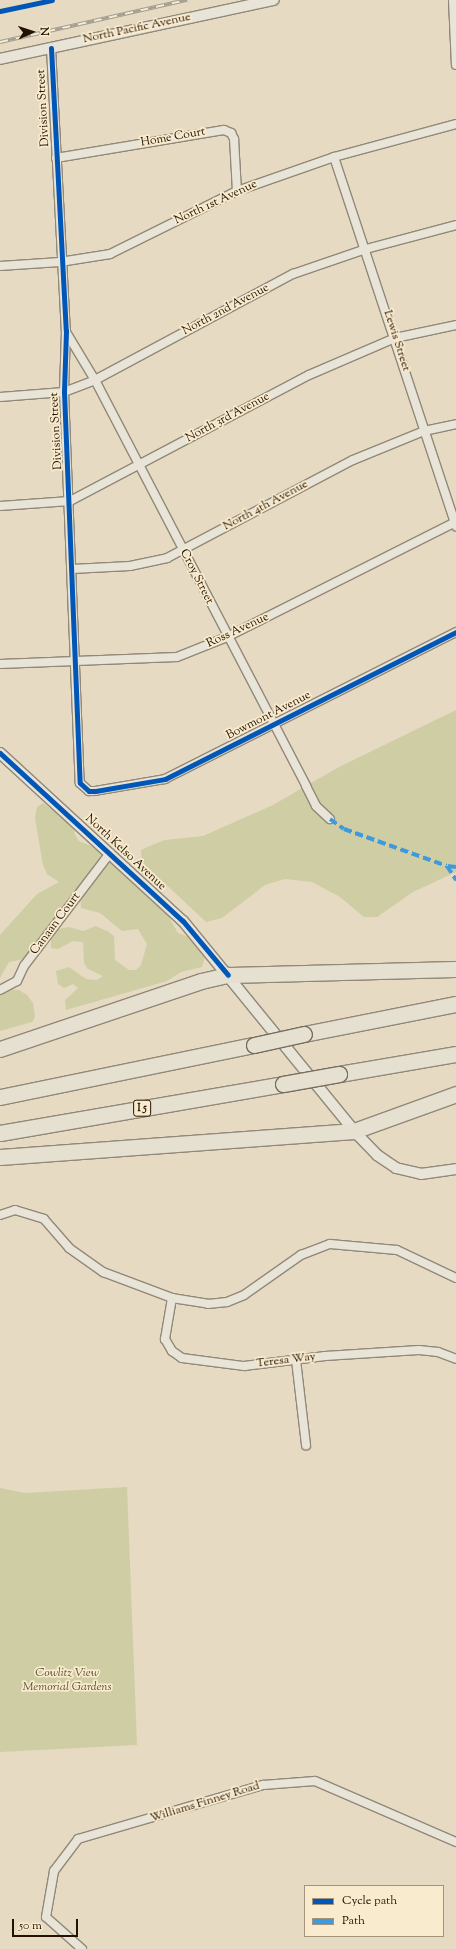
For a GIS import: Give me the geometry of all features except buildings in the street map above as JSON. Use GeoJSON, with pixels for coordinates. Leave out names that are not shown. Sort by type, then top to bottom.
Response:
{"type":"FeatureCollection","features":[{"type":"Feature","properties":{"kind":"highway"},"geometry":{"type":"LineString","coordinates":[[0,1050],[201,981],[228,975],[456,969]]}},
{"type":"Feature","properties":{"kind":"highway"},"geometry":{"type":"LineString","coordinates":[[0,1097],[456,1004]]}},
{"type":"Feature","properties":{"kind":"highway","name":"I 5"},"geometry":{"type":"LineString","coordinates":[[0,1133],[456,1054]]}},
{"type":"Feature","properties":{"kind":"highway"},"geometry":{"type":"LineString","coordinates":[[0,1157],[354,1131],[456,1094]]}},
{"type":"Feature","properties":{"kind":"street","name":"North Pacific Avenue"},"geometry":{"type":"LineString","coordinates":[[0,59],[274,0]]}},
{"type":"Feature","properties":{"kind":"street"},"geometry":{"type":"LineString","coordinates":[[453,0],[456,65]]}},
{"type":"Feature","properties":{"kind":"street","name":"Division Street"},"geometry":{"type":"LineString","coordinates":[[51,48],[60,262],[66,331],[64,392],[70,501],[78,776],[85,788]]}},
{"type":"Feature","properties":{"kind":"street","name":"North 1st Avenue"},"geometry":{"type":"LineString","coordinates":[[0,266],[60,262],[110,254],[237,191],[334,157],[456,124]]}},
{"type":"Feature","properties":{"kind":"street","name":"Home Court"},"geometry":{"type":"LineString","coordinates":[[56,158],[224,130],[231,133],[234,139],[237,191]]}},
{"type":"Feature","properties":{"kind":"street","name":"Lewis Street"},"geometry":{"type":"LineString","coordinates":[[334,157],[366,249],[424,431],[456,524]]}},
{"type":"Feature","properties":{"kind":"street","name":"North 2nd Avenue"},"geometry":{"type":"LineString","coordinates":[[0,397],[64,392],[95,380],[293,274],[366,249],[456,225]]}},
{"type":"Feature","properties":{"kind":"street","name":"North 3rd Avenue"},"geometry":{"type":"LineString","coordinates":[[0,506],[70,501],[139,466],[309,375],[395,338],[456,325]]}},
{"type":"Feature","properties":{"kind":"street","name":"Croy Street"},"geometry":{"type":"LineString","coordinates":[[66,331],[95,380],[182,551],[316,806],[330,819]]}},
{"type":"Feature","properties":{"kind":"street","name":"North 4th Avenue"},"geometry":{"type":"LineString","coordinates":[[72,569],[150,563],[182,551],[353,460],[424,431],[456,424]]}},
{"type":"Feature","properties":{"kind":"street","name":"Ross Avenue"},"geometry":{"type":"LineString","coordinates":[[0,664],[177,657],[227,637],[456,524]]}},
{"type":"Feature","properties":{"kind":"street","name":"Bowmont Avenue"},"geometry":{"type":"LineString","coordinates":[[85,788],[95,791],[165,779],[456,632]]}},
{"type":"Feature","properties":{"kind":"street","name":"North Kelso Avenue"},"geometry":{"type":"LineString","coordinates":[[0,753],[183,921],[354,1131],[377,1155],[396,1168],[421,1174],[456,1169]]}},
{"type":"Feature","properties":{"kind":"street","name":"Canaan Court"},"geometry":{"type":"LineString","coordinates":[[0,990],[17,981],[24,966],[110,853]]}},
{"type":"Feature","properties":{"kind":"street"},"geometry":{"type":"LineString","coordinates":[[0,1215],[15,1210],[44,1219],[69,1248],[103,1272],[172,1298],[208,1304],[227,1302],[244,1295],[301,1255],[330,1244],[397,1250],[456,1278]]}},
{"type":"Feature","properties":{"kind":"street","name":"Teresa Way"},"geometry":{"type":"LineString","coordinates":[[172,1298],[165,1339],[172,1351],[182,1358],[244,1366],[296,1360],[419,1350],[438,1352],[456,1360]]}},
{"type":"Feature","properties":{"kind":"street"},"geometry":{"type":"LineString","coordinates":[[296,1360],[306,1445]]}},
{"type":"Feature","properties":{"kind":"street","name":"Williams Finney Road"},"geometry":{"type":"LineString","coordinates":[[82,1949],[46,1917],[54,1871],[78,1839],[263,1785],[315,1781],[456,1842]]}},
{"type":"Feature","properties":{"kind":"green space"},"geometry":{"type":"Polygon","coordinates":[[[456,710],[456,872],[413,892],[377,917],[364,917],[340,897],[312,882],[285,879],[265,885],[222,918],[206,922],[142,862],[141,850],[165,840],[203,836],[273,805],[339,767],[456,710]]]}},
{"type":"Feature","properties":{"kind":"green space"},"geometry":{"type":"Polygon","coordinates":[[[43,803],[76,827],[74,833],[79,841],[101,850],[164,909],[178,933],[191,938],[206,954],[202,967],[181,972],[167,981],[66,1010],[65,1000],[78,988],[73,984],[64,988],[58,984],[56,971],[69,967],[86,979],[97,980],[103,976],[88,969],[84,963],[83,942],[73,941],[58,949],[51,948],[51,937],[58,929],[69,927],[83,931],[96,926],[109,932],[114,936],[115,960],[129,970],[136,970],[141,965],[147,944],[138,929],[122,931],[100,913],[81,908],[80,890],[77,889],[64,912],[25,959],[9,962],[0,978],[0,935],[37,894],[59,882],[47,874],[43,865],[35,818],[37,807],[43,803]]]}},
{"type":"Feature","properties":{"kind":"green space"},"geometry":{"type":"Polygon","coordinates":[[[8,989],[19,990],[27,995],[33,1003],[35,1017],[32,1022],[0,1031],[0,996],[8,989]]]}},
{"type":"Feature","properties":{"kind":"green space","name":"Cowlitz View Memorial Gardens"},"geometry":{"type":"Polygon","coordinates":[[[127,1487],[137,1745],[0,1752],[0,1488],[25,1493],[127,1487]]]}},
{"type":"Feature","properties":{"kind":"railway"},"geometry":{"type":"LineString","coordinates":[[0,42],[187,0]]}},
{"type":"Feature","properties":{"kind":"marked path"},"geometry":{"type":"LineString","coordinates":[[330,819],[344,829],[447,866]]}},
{"type":"Feature","properties":{"kind":"marked path"},"geometry":{"type":"LineString","coordinates":[[456,867],[447,866],[456,880]]}},
{"type":"Feature","properties":{"kind":"cycle path"},"geometry":{"type":"LineString","coordinates":[[0,11],[52,0]]}},
{"type":"Feature","properties":{"kind":"cycle path"},"geometry":{"type":"LineString","coordinates":[[51,48],[66,331],[64,392],[80,783],[89,791],[95,791],[165,779],[456,632]]}},
{"type":"Feature","properties":{"kind":"cycle path"},"geometry":{"type":"LineString","coordinates":[[0,753],[183,921],[228,975]]}}]}
